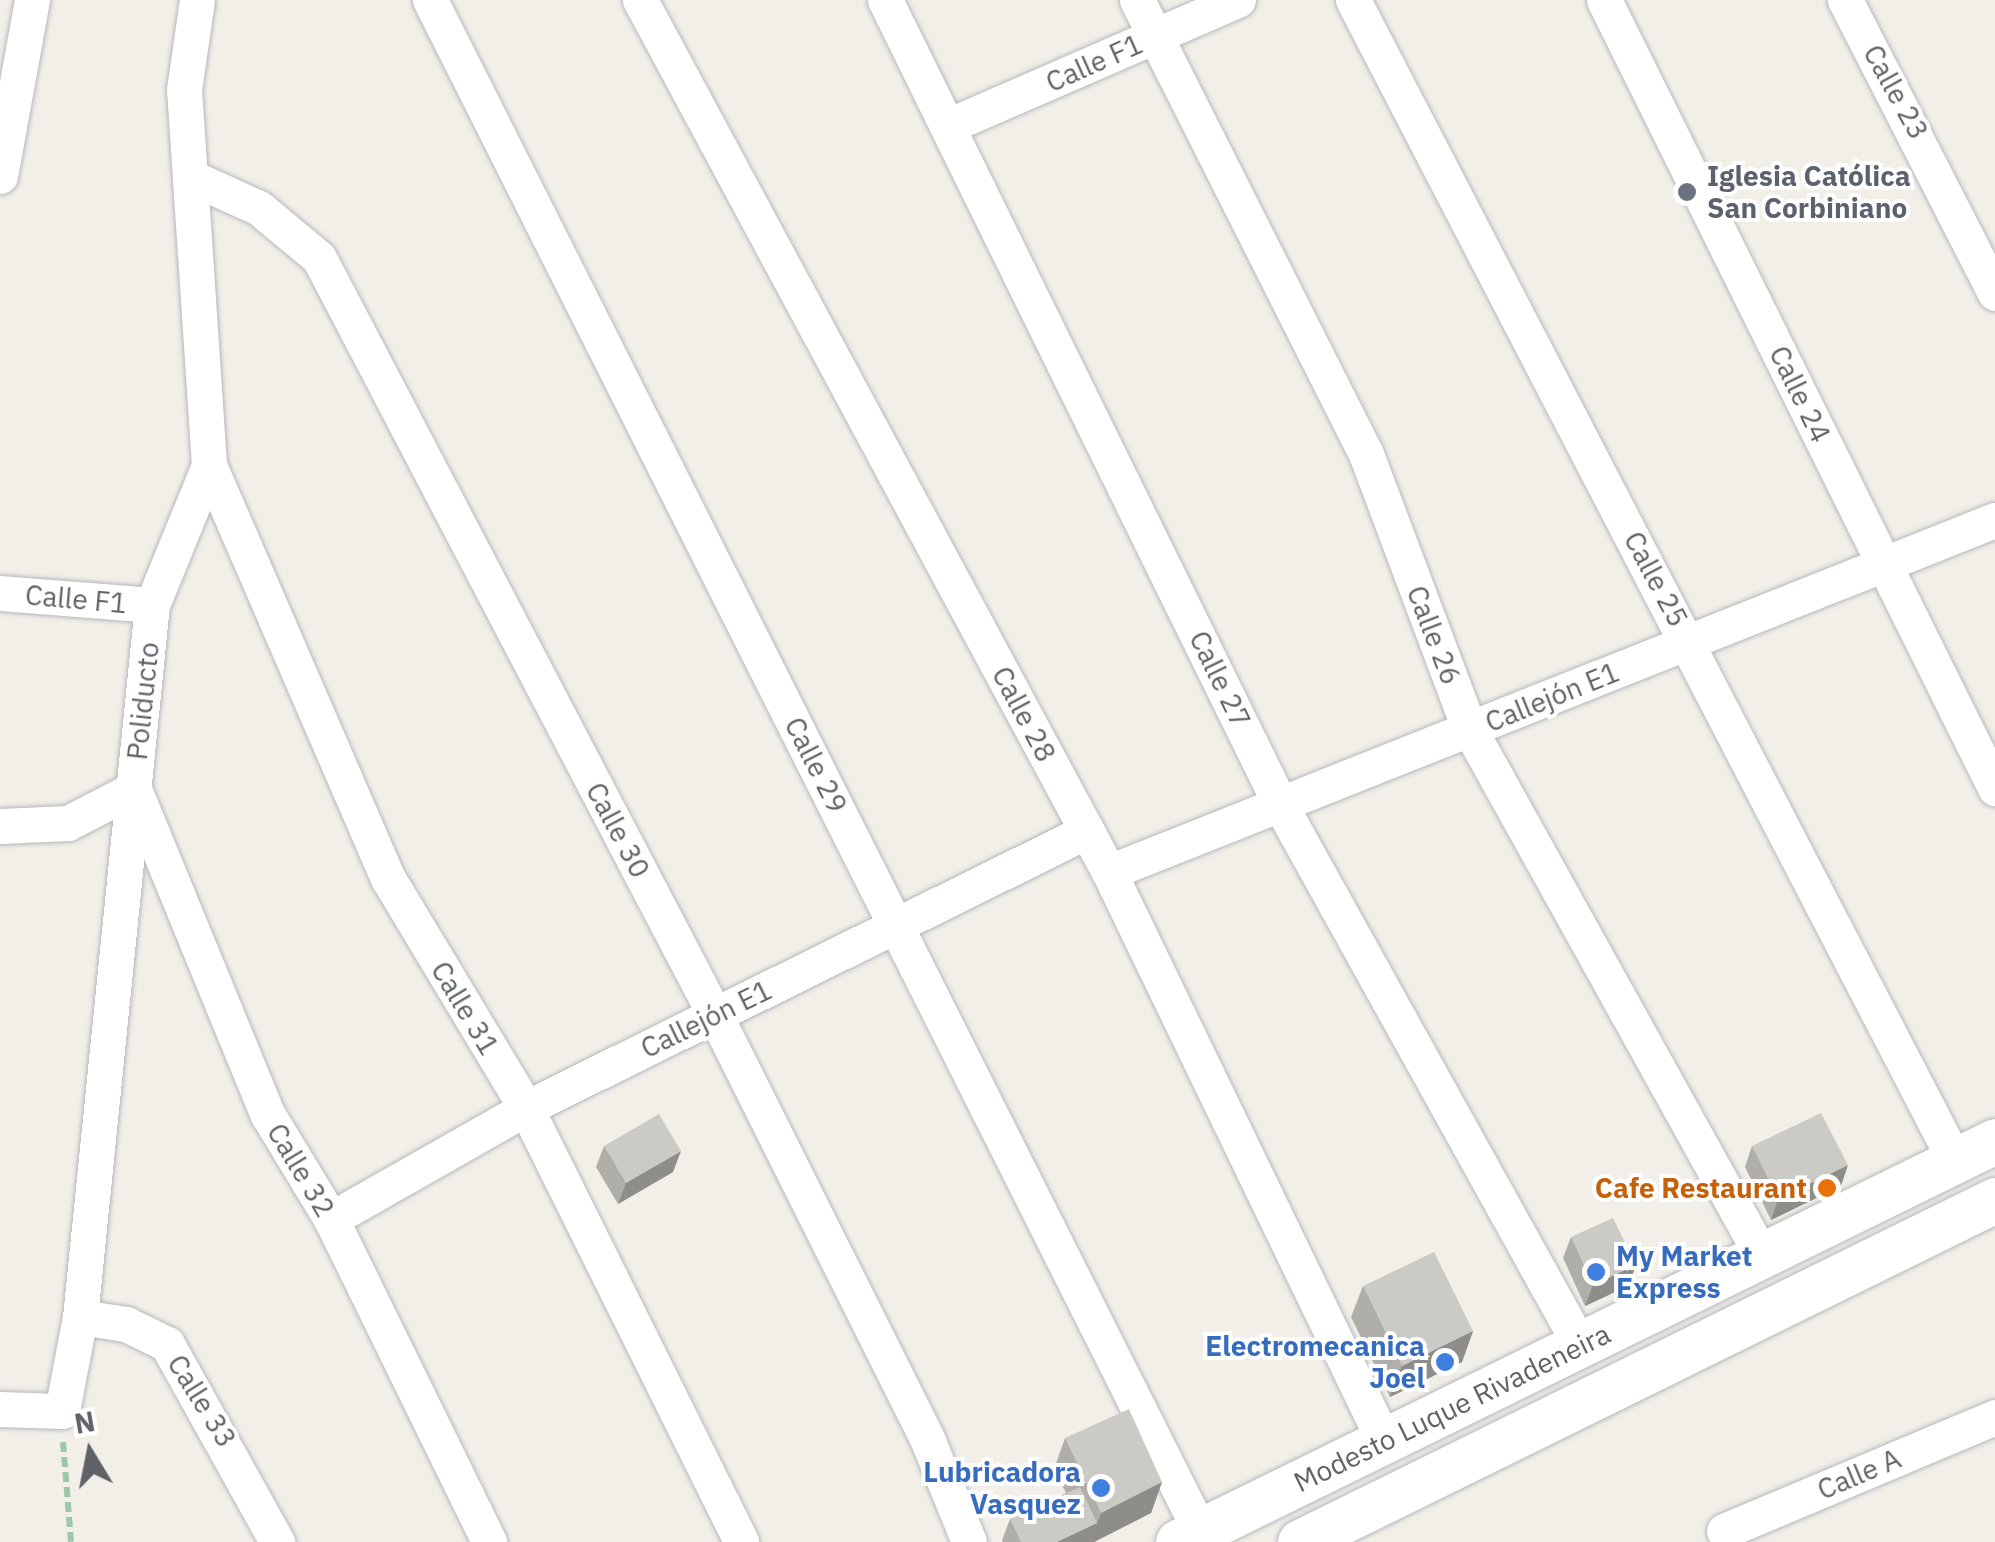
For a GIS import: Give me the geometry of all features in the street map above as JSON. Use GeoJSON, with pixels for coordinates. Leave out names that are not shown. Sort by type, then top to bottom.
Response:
{"type":"FeatureCollection","features":[{"type":"Feature","properties":{"kind":"street"},"geometry":{"type":"LineString","coordinates":[[0,176],[32,0]]}},
{"type":"Feature","properties":{"kind":"street","name":"Poliducto"},"geometry":{"type":"LineString","coordinates":[[62,1410],[80,1317],[152,605],[210,464],[195,179],[184,90],[197,0]]}},
{"type":"Feature","properties":{"kind":"street","name":"Calle 29"},"geometry":{"type":"LineString","coordinates":[[430,0],[897,925],[1189,1536]]}},
{"type":"Feature","properties":{"kind":"street","name":"Calle 28"},"geometry":{"type":"LineString","coordinates":[[640,0],[1110,872],[1384,1441]]}},
{"type":"Feature","properties":{"kind":"street","name":"Calle 27"},"geometry":{"type":"LineString","coordinates":[[885,0],[950,125],[1282,808],[1580,1345]]}},
{"type":"Feature","properties":{"kind":"street","name":"Calle 26"},"geometry":{"type":"LineString","coordinates":[[1137,0],[1366,454],[1470,730],[1762,1256]]}},
{"type":"Feature","properties":{"kind":"street","name":"Calle F1"},"geometry":{"type":"LineString","coordinates":[[950,125],[1238,0]]}},
{"type":"Feature","properties":{"kind":"street","name":"Calle 25"},"geometry":{"type":"LineString","coordinates":[[1352,0],[1689,642],[1955,1161]]}},
{"type":"Feature","properties":{"kind":"street","name":"Calle 24"},"geometry":{"type":"LineString","coordinates":[[1604,0],[1995,788]]}},
{"type":"Feature","properties":{"kind":"street","name":"Calle 23"},"geometry":{"type":"LineString","coordinates":[[1845,0],[1995,293]]}},
{"type":"Feature","properties":{"kind":"street","name":"Calle 30"},"geometry":{"type":"LineString","coordinates":[[195,179],[259,208],[319,258],[716,1015],[928,1441],[968,1542]]}},
{"type":"Feature","properties":{"kind":"street","name":"Calle 31"},"geometry":{"type":"LineString","coordinates":[[210,464],[388,880],[526,1108],[741,1542]]}},
{"type":"Feature","properties":{"kind":"street","name":"Callejón E1"},"geometry":{"type":"LineString","coordinates":[[1110,872],[1282,808],[1995,520]]}},
{"type":"Feature","properties":{"kind":"street","name":"Calle F1"},"geometry":{"type":"LineString","coordinates":[[0,593],[152,605]]}},
{"type":"Feature","properties":{"kind":"street"},"geometry":{"type":"LineString","coordinates":[[0,826],[68,824],[134,789]]}},
{"type":"Feature","properties":{"kind":"street","name":"Calle 32"},"geometry":{"type":"LineString","coordinates":[[134,789],[268,1116],[331,1219],[489,1542]]}},
{"type":"Feature","properties":{"kind":"street","name":"Callejón E1"},"geometry":{"type":"LineString","coordinates":[[331,1219],[526,1108],[1087,831]]}},
{"type":"Feature","properties":{"kind":"street","name":"Modesto Luque Rivadeneira"},"geometry":{"type":"LineString","coordinates":[[1189,1536],[1995,1141]]}},
{"type":"Feature","properties":{"kind":"street","name":"Modesto Luque Rivadeneira"},"geometry":{"type":"LineString","coordinates":[[1300,1542],[1995,1200]]}},
{"type":"Feature","properties":{"kind":"street","name":"Calle 33"},"geometry":{"type":"LineString","coordinates":[[80,1317],[126,1324],[167,1344],[276,1542]]}},
{"type":"Feature","properties":{"kind":"street"},"geometry":{"type":"LineString","coordinates":[[0,1409],[62,1410]]}},
{"type":"Feature","properties":{"kind":"street","name":"Calle A"},"geometry":{"type":"LineString","coordinates":[[1724,1530],[1995,1417]]}},
{"type":"Feature","properties":{"kind":"path"},"geometry":{"type":"LineString","coordinates":[[62,1410],[71,1542]]}},
{"type":"Feature","properties":{"kind":"building"},"geometry":{"type":"Polygon","coordinates":[[[1821,1113],[1848,1165],[1778,1199],[1752,1146],[1821,1113]]]}},
{"type":"Feature","properties":{"kind":"building"},"geometry":{"type":"Polygon","coordinates":[[[659,1114],[681,1151],[626,1183],[604,1146],[659,1114]]]}},
{"type":"Feature","properties":{"kind":"building"},"geometry":{"type":"Polygon","coordinates":[[[1613,1218],[1636,1265],[1593,1285],[1571,1237],[1613,1218]]]}},
{"type":"Feature","properties":{"kind":"building"},"geometry":{"type":"Polygon","coordinates":[[[1434,1252],[1473,1331],[1402,1366],[1363,1286],[1434,1252]]]}},
{"type":"Feature","properties":{"kind":"building"},"geometry":{"type":"Polygon","coordinates":[[[1129,1409],[1162,1482],[1101,1513],[1065,1438],[1129,1409]]]}},
{"type":"Feature","properties":{"kind":"building"},"geometry":{"type":"Polygon","coordinates":[[[1080,1487],[1097,1523],[1057,1542],[1021,1542],[1010,1519],[1080,1487]]]}},
{"type":"Feature","properties":{"kind":"place","name":"Iglesia Católica San Corbiniano"},"geometry":{"type":"Point","coordinates":[1687,192]}},
{"type":"Feature","properties":{"kind":"place","name":"Cafe Restaurant"},"geometry":{"type":"Point","coordinates":[1827,1188]}},
{"type":"Feature","properties":{"kind":"place","name":"My Market Express"},"geometry":{"type":"Point","coordinates":[1596,1272]}},
{"type":"Feature","properties":{"kind":"place","name":"Electromecanica Joel"},"geometry":{"type":"Point","coordinates":[1445,1362]}},
{"type":"Feature","properties":{"kind":"place","name":"Lubricadora Vasquez"},"geometry":{"type":"Point","coordinates":[1101,1488]}}]}
